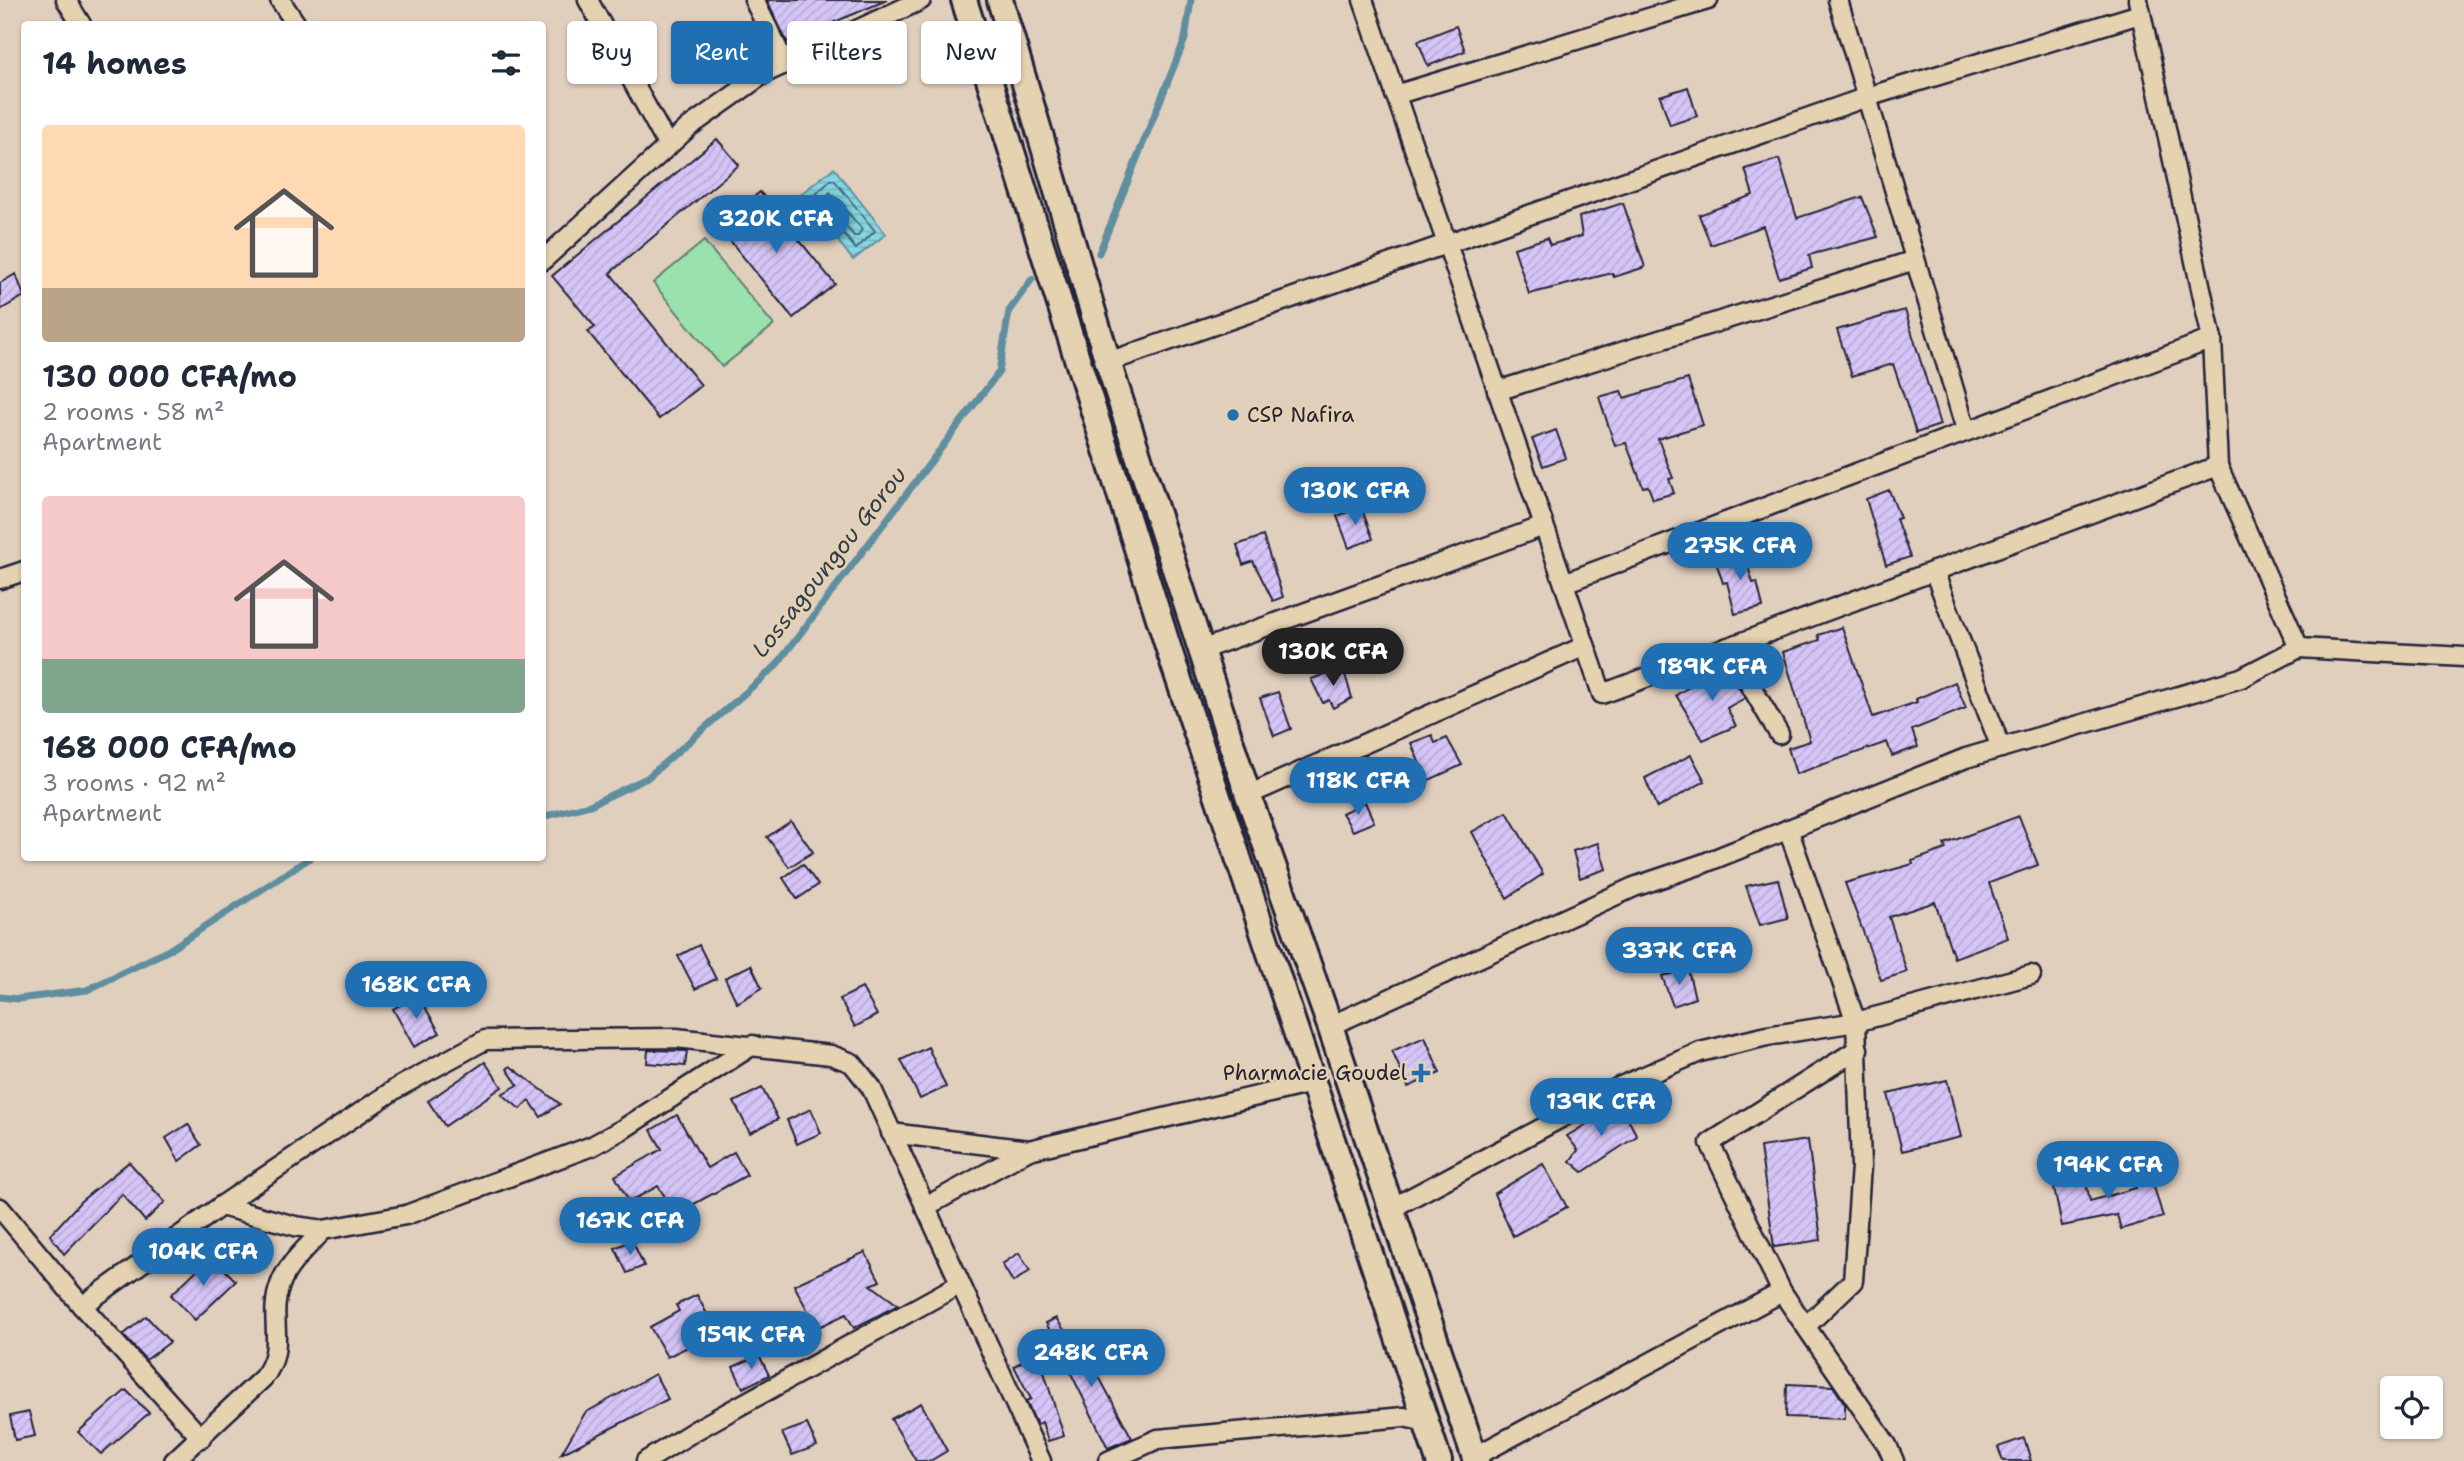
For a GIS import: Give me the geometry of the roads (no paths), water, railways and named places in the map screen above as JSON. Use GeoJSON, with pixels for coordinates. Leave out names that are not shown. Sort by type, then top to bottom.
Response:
{"type":"FeatureCollection","features":[{"type":"Feature","properties":{"kind":"main road"},"geometry":{"type":"LineString","coordinates":[[964,0],[1171,656],[1439,1461]]}},
{"type":"Feature","properties":{"kind":"main road"},"geometry":{"type":"LineString","coordinates":[[1000,0],[1108,362],[1248,795],[1330,1026],[1475,1459]]}},
{"type":"Feature","properties":{"kind":"street"},"geometry":{"type":"LineString","coordinates":[[66,0],[79,21]]}},
{"type":"Feature","properties":{"kind":"street"},"geometry":{"type":"LineString","coordinates":[[280,0],[294,21]]}},
{"type":"Feature","properties":{"kind":"street"},"geometry":{"type":"LineString","coordinates":[[587,0],[668,146]]}},
{"type":"Feature","properties":{"kind":"street"},"geometry":{"type":"LineString","coordinates":[[754,0],[785,64]]}},
{"type":"Feature","properties":{"kind":"street"},"geometry":{"type":"LineString","coordinates":[[546,257],[668,146],[765,73],[921,0]]}},
{"type":"Feature","properties":{"kind":"street"},"geometry":{"type":"LineString","coordinates":[[1363,0],[1602,694],[2218,466]]}},
{"type":"Feature","properties":{"kind":"street"},"geometry":{"type":"LineString","coordinates":[[1395,95],[1708,0]]}},
{"type":"Feature","properties":{"kind":"street"},"geometry":{"type":"LineString","coordinates":[[1838,0],[1966,430]]}},
{"type":"Feature","properties":{"kind":"street"},"geometry":{"type":"LineString","coordinates":[[1108,362],[1867,97],[2139,7],[2212,339],[2218,466],[2299,648]]}},
{"type":"Feature","properties":{"kind":"street"},"geometry":{"type":"LineString","coordinates":[[1497,391],[1915,260]]}},
{"type":"Feature","properties":{"kind":"street"},"geometry":{"type":"LineString","coordinates":[[1563,583],[2212,339]]}},
{"type":"Feature","properties":{"kind":"street"},"geometry":{"type":"LineString","coordinates":[[1201,650],[1544,526]]}},
{"type":"Feature","properties":{"kind":"street"},"geometry":{"type":"LineString","coordinates":[[1934,571],[2001,748]]}},
{"type":"Feature","properties":{"kind":"street"},"geometry":{"type":"LineString","coordinates":[[0,579],[21,572]]}},
{"type":"Feature","properties":{"kind":"street"},"geometry":{"type":"LineString","coordinates":[[1248,795],[1585,646]]}},
{"type":"Feature","properties":{"kind":"street"},"geometry":{"type":"LineString","coordinates":[[1728,647],[1779,734]]}},
{"type":"Feature","properties":{"kind":"street"},"geometry":{"type":"LineString","coordinates":[[1330,1026],[1571,914],[1966,758],[2241,678],[2299,648],[2464,657]]}},
{"type":"Feature","properties":{"kind":"street"},"geometry":{"type":"LineString","coordinates":[[1788,829],[1856,1021],[1858,1049],[1861,1166],[1853,1281],[1807,1325]]}},
{"type":"Feature","properties":{"kind":"street"},"geometry":{"type":"LineString","coordinates":[[1390,1209],[1661,1066],[1713,1048],[1856,1021],[2032,975]]}},
{"type":"Feature","properties":{"kind":"street"},"geometry":{"type":"LineString","coordinates":[[82,1306],[221,1206],[397,1088],[485,1040],[676,1038],[831,1055],[852,1063],[871,1087],[1041,1461]]}},
{"type":"Feature","properties":{"kind":"street"},"geometry":{"type":"LineString","coordinates":[[221,1206],[295,1226],[323,1230],[406,1215],[592,1146],[753,1045]]}},
{"type":"Feature","properties":{"kind":"street"},"geometry":{"type":"LineString","coordinates":[[1858,1049],[1710,1143],[1782,1292],[1887,1445],[1894,1461]]}},
{"type":"Feature","properties":{"kind":"street"},"geometry":{"type":"LineString","coordinates":[[925,1207],[1029,1150],[1312,1083]]}},
{"type":"Feature","properties":{"kind":"street"},"geometry":{"type":"LineString","coordinates":[[891,1133],[1029,1150]]}},
{"type":"Feature","properties":{"kind":"street"},"geometry":{"type":"LineString","coordinates":[[0,1208],[82,1306],[201,1438]]}},
{"type":"Feature","properties":{"kind":"street"},"geometry":{"type":"LineString","coordinates":[[174,1461],[201,1438],[274,1364],[277,1348],[275,1304],[280,1282],[323,1230]]}},
{"type":"Feature","properties":{"kind":"street"},"geometry":{"type":"LineString","coordinates":[[646,1461],[696,1430],[960,1284]]}},
{"type":"Feature","properties":{"kind":"street"},"geometry":{"type":"LineString","coordinates":[[1475,1459],[1782,1292]]}},
{"type":"Feature","properties":{"kind":"street"},"geometry":{"type":"LineString","coordinates":[[1108,1461],[1158,1439],[1404,1418],[1426,1422]]}},
{"type":"Feature","properties":{"kind":"water"},"geometry":{"type":"Polygon","coordinates":[[[834,168],[886,234],[853,260],[801,194],[834,168]]]}},
{"type":"Feature","properties":{"kind":"waterway","name":"Lossagoungou Gorou"},"geometry":{"type":"LineString","coordinates":[[1099,253],[1185,39],[1191,0]]}},
{"type":"Feature","properties":{"kind":"waterway","name":"Lossagoungou Gorou"},"geometry":{"type":"LineString","coordinates":[[546,816],[590,805],[647,778],[775,667],[999,372],[1009,311],[1032,279]]}},
{"type":"Feature","properties":{"kind":"waterway","name":"Lossagoungou Gorou"},"geometry":{"type":"LineString","coordinates":[[0,997],[18,999],[87,990],[169,950],[305,861]]}},
{"type":"Feature","properties":{"kind":"place","name":"CSP Nafira"},"geometry":{"type":"Point","coordinates":[1233,415]}},
{"type":"Feature","properties":{"kind":"place","name":"Pharmacie Goudel"},"geometry":{"type":"Point","coordinates":[1421,1073]}}]}
